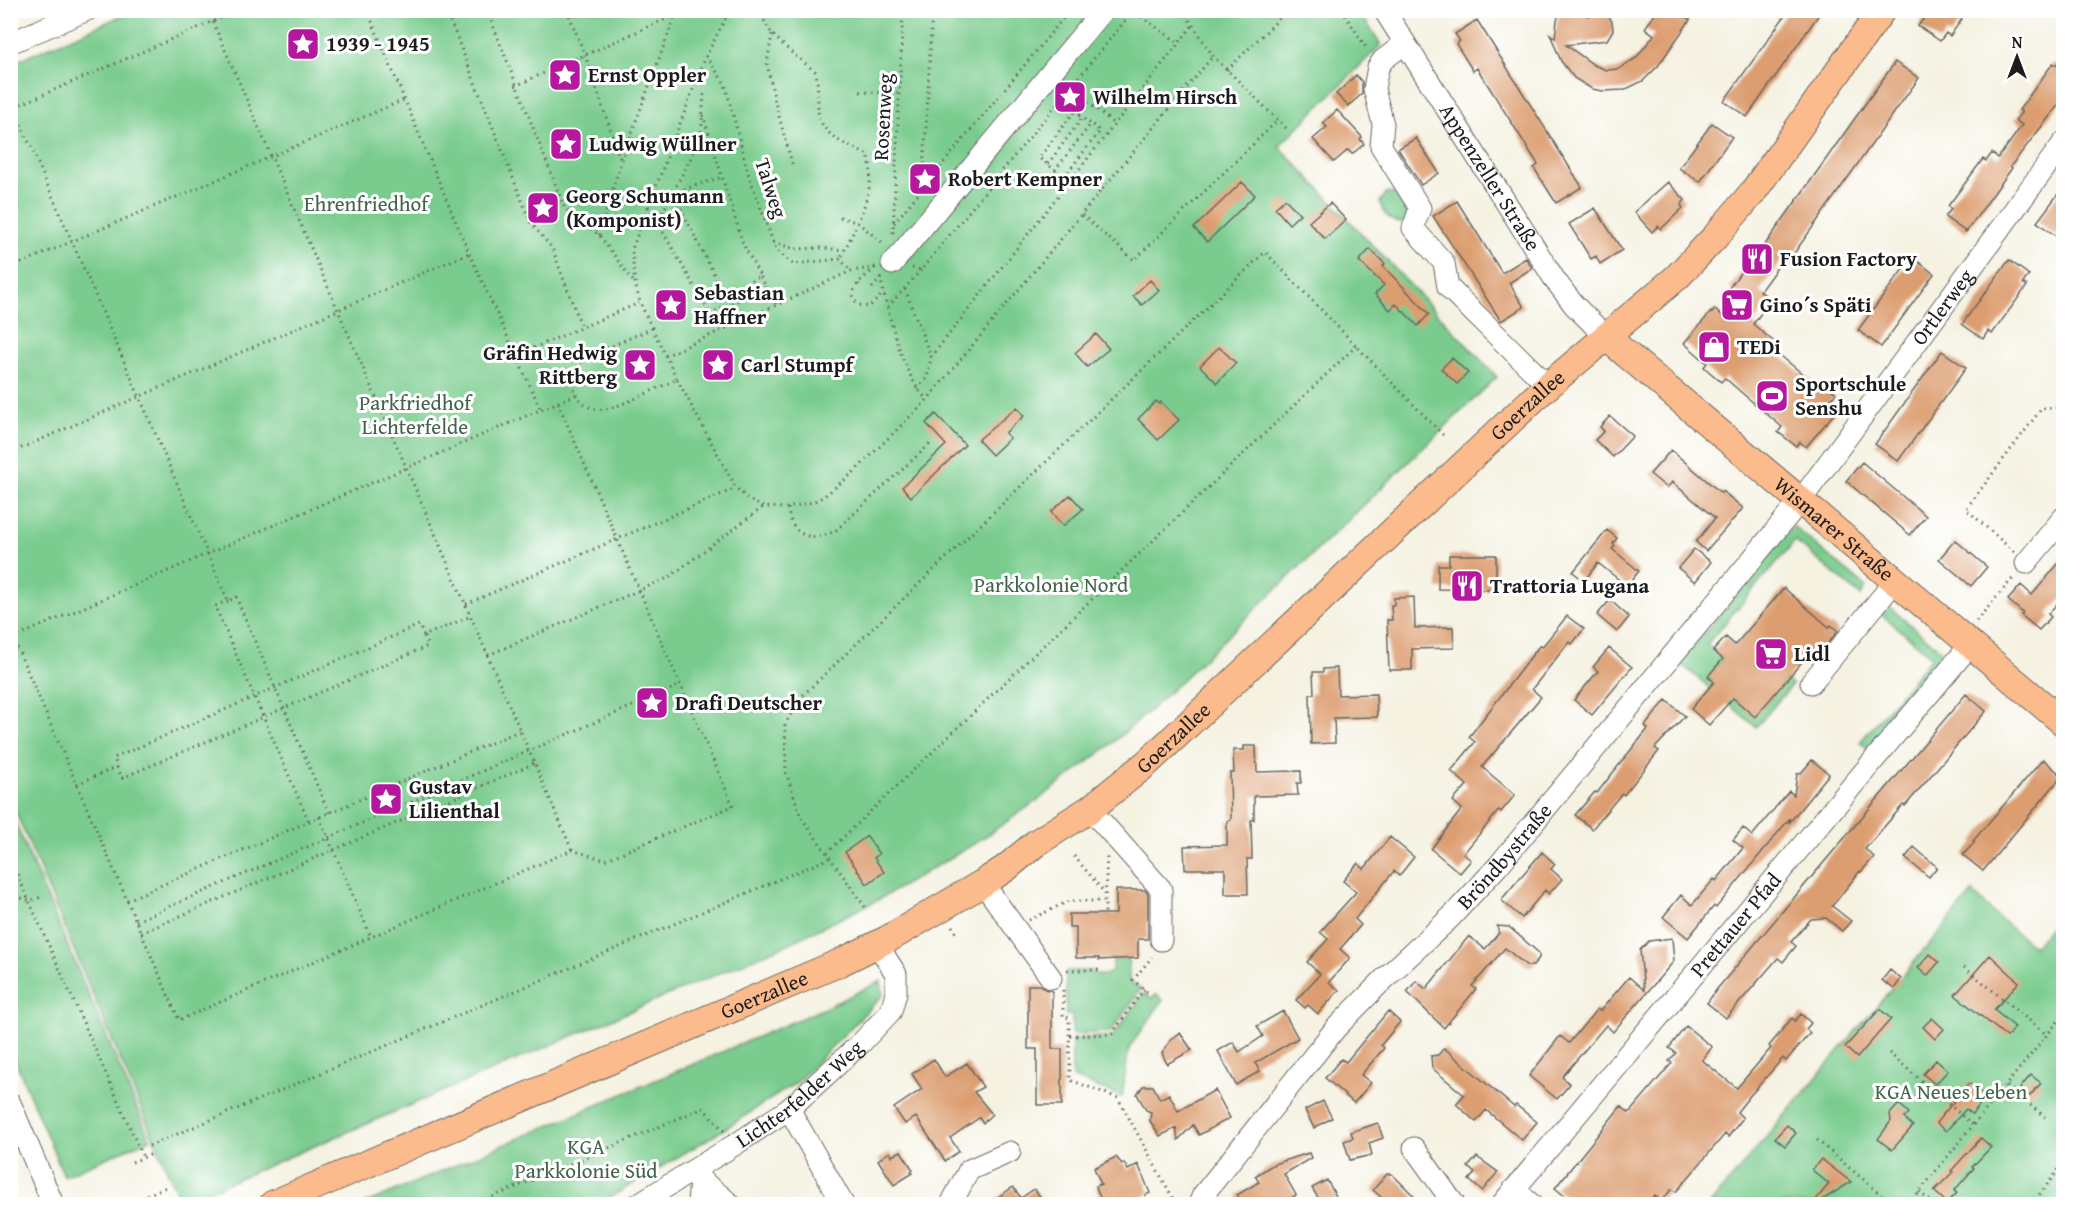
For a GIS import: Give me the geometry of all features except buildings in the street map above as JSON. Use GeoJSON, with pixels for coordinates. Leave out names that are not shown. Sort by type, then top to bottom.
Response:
{"type":"FeatureCollection","features":[{"type":"Feature","properties":{"kind":"main road","name":"Goerzallee"},"geometry":{"type":"LineString","coordinates":[[273,1204],[805,978],[877,944],[983,883],[1036,843],[1090,809],[1179,734],[1548,386],[1677,277],[1753,192],[1882,10]]}},
{"type":"Feature","properties":{"kind":"main road","name":"Wismarer Straße"},"geometry":{"type":"LineString","coordinates":[[1606,336],[1896,580],[1973,633],[2064,723]]}},
{"type":"Feature","properties":{"kind":"street"},"geometry":{"type":"LineString","coordinates":[[10,44],[87,10]]}},
{"type":"Feature","properties":{"kind":"street"},"geometry":{"type":"LineString","coordinates":[[884,266],[1103,10]]}},
{"type":"Feature","properties":{"kind":"street","name":"Appenzeller Straße"},"geometry":{"type":"LineString","coordinates":[[1384,10],[1555,280],[1574,305],[1606,336]]}},
{"type":"Feature","properties":{"kind":"street"},"geometry":{"type":"LineString","coordinates":[[1405,43],[1383,60],[1378,67],[1374,89],[1383,124],[1381,146],[1419,208],[1413,228],[1444,263],[1448,287],[1548,386]]}},
{"type":"Feature","properties":{"kind":"street","name":"Ortlerweg"},"geometry":{"type":"LineString","coordinates":[[1801,500],[2064,142]]}},
{"type":"Feature","properties":{"kind":"street","name":"Bröndbystraße"},"geometry":{"type":"LineString","coordinates":[[1199,1204],[1203,1195],[1336,1028],[1381,982],[1451,917],[1494,870],[1801,500]]}},
{"type":"Feature","properties":{"kind":"street"},"geometry":{"type":"LineString","coordinates":[[2026,563],[2064,517]]}},
{"type":"Feature","properties":{"kind":"street"},"geometry":{"type":"LineString","coordinates":[[1811,684],[1896,580]]}},
{"type":"Feature","properties":{"kind":"street","name":"Prettauer Pfad"},"geometry":{"type":"LineString","coordinates":[[1508,1197],[1973,633]]}},
{"type":"Feature","properties":{"kind":"street"},"geometry":{"type":"LineString","coordinates":[[1090,809],[1161,890],[1161,940]]}},
{"type":"Feature","properties":{"kind":"street"},"geometry":{"type":"LineString","coordinates":[[983,883],[1026,922],[1059,976]]}},
{"type":"Feature","properties":{"kind":"street","name":"Lichterfelder Weg"},"geometry":{"type":"LineString","coordinates":[[646,1202],[696,1176],[736,1144],[789,1109],[862,1042],[891,1011],[896,993],[896,974],[877,944]]}},
{"type":"Feature","properties":{"kind":"street"},"geometry":{"type":"LineString","coordinates":[[10,1103],[53,1204]]}},
{"type":"Feature","properties":{"kind":"street"},"geometry":{"type":"LineString","coordinates":[[789,1109],[843,1204]]}},
{"type":"Feature","properties":{"kind":"street"},"geometry":{"type":"LineString","coordinates":[[1414,1148],[1454,1204]]}},
{"type":"Feature","properties":{"kind":"street"},"geometry":{"type":"LineString","coordinates":[[951,1204],[969,1170],[1010,1152]]}},
{"type":"Feature","properties":{"kind":"street"},"geometry":{"type":"LineString","coordinates":[[696,1176],[698,1204]]}},
{"type":"Feature","properties":{"kind":"street"},"geometry":{"type":"LineString","coordinates":[[696,1176],[719,1192],[730,1204]]}},
{"type":"Feature","properties":{"kind":"street"},"geometry":{"type":"LineString","coordinates":[[1508,1197],[1531,1204]]}},
{"type":"Feature","properties":{"kind":"path"},"geometry":{"type":"LineString","coordinates":[[228,601],[12,109],[239,10]]}},
{"type":"Feature","properties":{"kind":"path"},"geometry":{"type":"LineString","coordinates":[[446,10],[531,223],[552,248],[582,328]]}},
{"type":"Feature","properties":{"kind":"path"},"geometry":{"type":"LineString","coordinates":[[487,10],[565,209],[599,235],[633,282]]}},
{"type":"Feature","properties":{"kind":"path"},"geometry":{"type":"LineString","coordinates":[[567,10],[585,55],[621,162]]}},
{"type":"Feature","properties":{"kind":"path"},"geometry":{"type":"LineString","coordinates":[[515,86],[677,12],[686,10]]}},
{"type":"Feature","properties":{"kind":"path"},"geometry":{"type":"LineString","coordinates":[[730,10],[706,56],[632,249],[633,282],[639,303],[736,488],[748,500],[763,507],[788,508],[823,497],[853,473],[927,400],[1213,56]]}},
{"type":"Feature","properties":{"kind":"path"},"geometry":{"type":"LineString","coordinates":[[758,10],[772,34],[816,72],[822,126],[838,140],[868,155],[870,179],[858,223],[840,259],[851,272]]}},
{"type":"Feature","properties":{"kind":"path","name":"Rosenweg"},"geometry":{"type":"LineString","coordinates":[[903,10],[893,225],[922,190]]}},
{"type":"Feature","properties":{"kind":"path"},"geometry":{"type":"LineString","coordinates":[[922,190],[932,10]]}},
{"type":"Feature","properties":{"kind":"path"},"geometry":{"type":"LineString","coordinates":[[998,10],[1067,14]]}},
{"type":"Feature","properties":{"kind":"path"},"geometry":{"type":"LineString","coordinates":[[922,190],[1070,10]]}},
{"type":"Feature","properties":{"kind":"path"},"geometry":{"type":"LineString","coordinates":[[1183,10],[1213,56],[1287,129]]}},
{"type":"Feature","properties":{"kind":"path"},"geometry":{"type":"LineString","coordinates":[[1227,70],[1288,10]]}},
{"type":"Feature","properties":{"kind":"path"},"geometry":{"type":"LineString","coordinates":[[1342,10],[1369,53]]}},
{"type":"Feature","properties":{"kind":"path"},"geometry":{"type":"LineString","coordinates":[[368,11],[469,253],[541,410]]}},
{"type":"Feature","properties":{"kind":"path"},"geometry":{"type":"LineString","coordinates":[[888,307],[921,270],[1133,11],[1179,43]]}},
{"type":"Feature","properties":{"kind":"path"},"geometry":{"type":"LineString","coordinates":[[599,235],[621,162],[677,12]]}},
{"type":"Feature","properties":{"kind":"path"},"geometry":{"type":"LineString","coordinates":[[213,22],[572,850]]}},
{"type":"Feature","properties":{"kind":"path"},"geometry":{"type":"LineString","coordinates":[[917,389],[927,378],[931,357],[1193,25]]}},
{"type":"Feature","properties":{"kind":"path"},"geometry":{"type":"LineString","coordinates":[[772,34],[767,64],[775,102],[794,167]]}},
{"type":"Feature","properties":{"kind":"path","name":"Talweg"},"geometry":{"type":"LineString","coordinates":[[706,56],[725,84],[749,176],[776,250],[793,264],[840,259]]}},
{"type":"Feature","properties":{"kind":"path"},"geometry":{"type":"LineString","coordinates":[[1070,88],[1114,124]]}},
{"type":"Feature","properties":{"kind":"path"},"geometry":{"type":"LineString","coordinates":[[860,92],[899,93]]}},
{"type":"Feature","properties":{"kind":"path"},"geometry":{"type":"LineString","coordinates":[[657,223],[701,138],[704,94]]}},
{"type":"Feature","properties":{"kind":"path"},"geometry":{"type":"LineString","coordinates":[[10,268],[406,99]]}},
{"type":"Feature","properties":{"kind":"path"},"geometry":{"type":"LineString","coordinates":[[1047,164],[1088,102]]}},
{"type":"Feature","properties":{"kind":"path"},"geometry":{"type":"LineString","coordinates":[[1074,112],[1080,116],[1100,131],[1064,177],[1039,158],[1074,112]]}},
{"type":"Feature","properties":{"kind":"path"},"geometry":{"type":"LineString","coordinates":[[703,115],[743,244],[777,305]]}},
{"type":"Feature","properties":{"kind":"path"},"geometry":{"type":"LineString","coordinates":[[1082,215],[1134,260],[1278,120]]}},
{"type":"Feature","properties":{"kind":"path"},"geometry":{"type":"LineString","coordinates":[[1055,170],[1091,124]]}},
{"type":"Feature","properties":{"kind":"path"},"geometry":{"type":"LineString","coordinates":[[673,193],[722,177]]}},
{"type":"Feature","properties":{"kind":"path"},"geometry":{"type":"LineString","coordinates":[[673,193],[724,294],[760,276]]}},
{"type":"Feature","properties":{"kind":"path"},"geometry":{"type":"LineString","coordinates":[[648,206],[720,331]]}},
{"type":"Feature","properties":{"kind":"path"},"geometry":{"type":"LineString","coordinates":[[840,217],[858,223],[881,242]]}},
{"type":"Feature","properties":{"kind":"path"},"geometry":{"type":"LineString","coordinates":[[773,242],[795,249],[844,250]]}},
{"type":"Feature","properties":{"kind":"path"},"geometry":{"type":"LineString","coordinates":[[865,907],[801,817],[786,772],[785,725],[800,699],[1265,252],[1443,435]]}},
{"type":"Feature","properties":{"kind":"path"},"geometry":{"type":"LineString","coordinates":[[10,453],[469,253]]}},
{"type":"Feature","properties":{"kind":"path"},"geometry":{"type":"LineString","coordinates":[[884,266],[858,284],[853,294],[857,303],[863,307],[869,307],[877,302],[884,293]]}},
{"type":"Feature","properties":{"kind":"path"},"geometry":{"type":"LineString","coordinates":[[884,266],[884,293],[898,343],[917,389],[927,400]]}},
{"type":"Feature","properties":{"kind":"path"},"geometry":{"type":"LineString","coordinates":[[666,356],[851,272],[884,266],[921,270]]}},
{"type":"Feature","properties":{"kind":"path"},"geometry":{"type":"LineString","coordinates":[[858,284],[862,288]]}},
{"type":"Feature","properties":{"kind":"path"},"geometry":{"type":"LineString","coordinates":[[710,314],[766,287]]}},
{"type":"Feature","properties":{"kind":"path"},"geometry":{"type":"LineString","coordinates":[[905,289],[931,357]]}},
{"type":"Feature","properties":{"kind":"path"},"geometry":{"type":"LineString","coordinates":[[872,298],[877,302]]}},
{"type":"Feature","properties":{"kind":"path"},"geometry":{"type":"LineString","coordinates":[[517,355],[639,303]]}},
{"type":"Feature","properties":{"kind":"path"},"geometry":{"type":"LineString","coordinates":[[652,328],[584,359],[573,378],[577,394],[591,408],[606,409],[677,379]]}},
{"type":"Feature","properties":{"kind":"path"},"geometry":{"type":"LineString","coordinates":[[827,853],[1356,346]]}},
{"type":"Feature","properties":{"kind":"path"},"geometry":{"type":"LineString","coordinates":[[13,638],[577,394]]}},
{"type":"Feature","properties":{"kind":"path"},"geometry":{"type":"LineString","coordinates":[[10,631],[179,1020],[572,850],[605,860],[733,806],[558,403]]}},
{"type":"Feature","properties":{"kind":"path"},"geometry":{"type":"LineString","coordinates":[[1973,633],[2026,563],[1966,509],[2042,408],[2064,406]]}},
{"type":"Feature","properties":{"kind":"path"},"geometry":{"type":"LineString","coordinates":[[788,508],[789,520],[803,535],[818,537],[827,535],[835,531],[930,444]]}},
{"type":"Feature","properties":{"kind":"path"},"geometry":{"type":"LineString","coordinates":[[466,604],[736,488]]}},
{"type":"Feature","properties":{"kind":"path"},"geometry":{"type":"LineString","coordinates":[[488,655],[668,578],[763,507]]}},
{"type":"Feature","properties":{"kind":"path"},"geometry":{"type":"LineString","coordinates":[[309,822],[215,606],[236,597],[329,813]]}},
{"type":"Feature","properties":{"kind":"path"},"geometry":{"type":"LineString","coordinates":[[424,636],[471,616]]}},
{"type":"Feature","properties":{"kind":"path"},"geometry":{"type":"LineString","coordinates":[[419,625],[424,636],[428,646],[122,778],[114,758],[419,625]]}},
{"type":"Feature","properties":{"kind":"path"},"geometry":{"type":"LineString","coordinates":[[136,921],[681,685]]}},
{"type":"Feature","properties":{"kind":"path"},"geometry":{"type":"LineString","coordinates":[[127,900],[520,730]]}},
{"type":"Feature","properties":{"kind":"path"},"geometry":{"type":"LineString","coordinates":[[141,933],[535,763]]}},
{"type":"Feature","properties":{"kind":"path"},"geometry":{"type":"LineString","coordinates":[[77,784],[117,766]]}},
{"type":"Feature","properties":{"kind":"path"},"geometry":{"type":"LineString","coordinates":[[319,817],[371,937]]}},
{"type":"Feature","properties":{"kind":"path"},"geometry":{"type":"LineString","coordinates":[[1105,916],[1108,831]]}},
{"type":"Feature","properties":{"kind":"path"},"geometry":{"type":"LineString","coordinates":[[10,844],[15,842]]}},
{"type":"Feature","properties":{"kind":"path"},"geometry":{"type":"LineString","coordinates":[[1074,856],[1105,893]]}},
{"type":"Feature","properties":{"kind":"path"},"geometry":{"type":"LineString","coordinates":[[10,858],[143,1157]]}},
{"type":"Feature","properties":{"kind":"path"},"geometry":{"type":"LineString","coordinates":[[149,1146],[830,858]]}},
{"type":"Feature","properties":{"kind":"path"},"geometry":{"type":"LineString","coordinates":[[10,894],[30,901],[41,897]]}},
{"type":"Feature","properties":{"kind":"path"},"geometry":{"type":"LineString","coordinates":[[1026,922],[1069,901],[1105,901]]}},
{"type":"Feature","properties":{"kind":"path"},"geometry":{"type":"LineString","coordinates":[[952,926],[957,934]]}},
{"type":"Feature","properties":{"kind":"path"},"geometry":{"type":"LineString","coordinates":[[1070,1036],[1112,1034],[1146,991],[1133,980],[1157,951],[1161,940]]}},
{"type":"Feature","properties":{"kind":"path"},"geometry":{"type":"LineString","coordinates":[[1964,967],[2047,1035]]}},
{"type":"Feature","properties":{"kind":"path"},"geometry":{"type":"LineString","coordinates":[[1100,970],[1059,976],[1063,1016],[1069,1018],[1070,1080],[1118,1098],[1176,1204]]}},
{"type":"Feature","properties":{"kind":"path"},"geometry":{"type":"LineString","coordinates":[[1909,1204],[2064,1014]]}},
{"type":"Feature","properties":{"kind":"path"},"geometry":{"type":"LineString","coordinates":[[1889,1053],[1974,1126]]}},
{"type":"Feature","properties":{"kind":"path"},"geometry":{"type":"LineString","coordinates":[[2006,1086],[2045,1117]]}},
{"type":"Feature","properties":{"kind":"path"},"geometry":{"type":"LineString","coordinates":[[476,1204],[703,1108],[736,1144]]}},
{"type":"Feature","properties":{"kind":"path"},"geometry":{"type":"LineString","coordinates":[[1817,1140],[1892,1204]]}},
{"type":"Feature","properties":{"kind":"path"},"geometry":{"type":"LineString","coordinates":[[132,1162],[152,1154]]}},
{"type":"Feature","properties":{"kind":"path"},"geometry":{"type":"LineString","coordinates":[[2032,1204],[2064,1163]]}},
{"type":"Feature","properties":{"kind":"path"},"geometry":{"type":"LineString","coordinates":[[147,1195],[166,1187]]}},
{"type":"Feature","properties":{"kind":"path"},"geometry":{"type":"LineString","coordinates":[[1919,1192],[1934,1204]]}},
{"type":"Feature","properties":{"kind":"green space","name":"Parkfriedhof Lichterfelde"},"geometry":{"type":"Polygon","coordinates":[[[135,10],[1359,11],[1381,45],[1279,146],[1497,377],[1160,701],[1109,746],[1037,801],[974,844],[880,899],[788,944],[181,1203],[11,801],[10,64],[135,10]]]}},
{"type":"Feature","properties":{"kind":"green space"},"geometry":{"type":"Polygon","coordinates":[[[1387,192],[1398,194],[1409,207],[1407,221],[1402,223],[1394,221],[1385,213],[1380,202],[1387,192]]]}},
{"type":"Feature","properties":{"kind":"green space"},"geometry":{"type":"Polygon","coordinates":[[[1793,526],[1866,587],[1861,596],[1795,541],[1707,644],[1723,659],[1708,677],[1755,716],[1786,680],[1792,685],[1756,727],[1680,663],[1793,526]]]}},
{"type":"Feature","properties":{"kind":"green space"},"geometry":{"type":"Polygon","coordinates":[[[1888,606],[1947,655],[1868,749],[1860,742],[1932,657],[1879,612],[1888,606]]]}},
{"type":"Feature","properties":{"kind":"green space"},"geometry":{"type":"Polygon","coordinates":[[[11,813],[150,1139],[64,1176],[11,1051],[11,813]]]}},
{"type":"Feature","properties":{"kind":"green space","name":"KGA Neues Leben"},"geometry":{"type":"Polygon","coordinates":[[[1973,892],[1995,915],[2034,947],[2063,911],[2063,1204],[1710,1204],[1973,892]]]}},
{"type":"Feature","properties":{"kind":"green space"},"geometry":{"type":"Polygon","coordinates":[[[1129,958],[1129,980],[1141,989],[1111,1032],[1072,1034],[1072,1015],[1066,1015],[1066,971],[1092,971],[1104,975],[1112,971],[1113,960],[1129,958]]]}},
{"type":"Feature","properties":{"kind":"green space","name":"KGA Parkkolonie Süd"},"geometry":{"type":"Polygon","coordinates":[[[881,981],[883,995],[797,1082],[723,1130],[599,1204],[364,1204],[825,1008],[881,981]]]}},
{"type":"Feature","properties":{"kind":"green space"},"geometry":{"type":"Polygon","coordinates":[[[1144,993],[1152,999],[1156,994],[1163,1000],[1129,1048],[1122,1097],[1072,1077],[1072,1039],[1113,1036],[1144,993]]]}},
{"type":"Feature","properties":{"kind":"place","name":"1939 - 1945"},"geometry":{"type":"Point","coordinates":[303,44]}},
{"type":"Feature","properties":{"kind":"place","name":"Ernst Oppler"},"geometry":{"type":"Point","coordinates":[565,75]}},
{"type":"Feature","properties":{"kind":"place","name":"Wilhelm Hirsch"},"geometry":{"type":"Point","coordinates":[1070,97]}},
{"type":"Feature","properties":{"kind":"place","name":"Ludwig Wüllner"},"geometry":{"type":"Point","coordinates":[566,144]}},
{"type":"Feature","properties":{"kind":"place","name":"Robert Kempner"},"geometry":{"type":"Point","coordinates":[925,179]}},
{"type":"Feature","properties":{"kind":"place","name":"Georg Schumann (Komponist)"},"geometry":{"type":"Point","coordinates":[543,208]}},
{"type":"Feature","properties":{"kind":"place","name":"Fusion Factory"},"geometry":{"type":"Point","coordinates":[1757,259]}},
{"type":"Feature","properties":{"kind":"place","name":"Sebastian Haffner"},"geometry":{"type":"Point","coordinates":[671,305]}},
{"type":"Feature","properties":{"kind":"place","name":"Gino´s Späti"},"geometry":{"type":"Point","coordinates":[1737,305]}},
{"type":"Feature","properties":{"kind":"place","name":"TEDi"},"geometry":{"type":"Point","coordinates":[1714,347]}},
{"type":"Feature","properties":{"kind":"place","name":"Gräfin Hedwig Rittberg"},"geometry":{"type":"Point","coordinates":[640,365]}},
{"type":"Feature","properties":{"kind":"place","name":"Carl Stumpf"},"geometry":{"type":"Point","coordinates":[718,365]}},
{"type":"Feature","properties":{"kind":"place","name":"Sportschule Senshu"},"geometry":{"type":"Point","coordinates":[1772,396]}},
{"type":"Feature","properties":{"kind":"place","name":"Trattoria Lugana"},"geometry":{"type":"Point","coordinates":[1467,586]}},
{"type":"Feature","properties":{"kind":"place","name":"Lidl"},"geometry":{"type":"Point","coordinates":[1771,654]}},
{"type":"Feature","properties":{"kind":"place","name":"Drafi Deutscher"},"geometry":{"type":"Point","coordinates":[652,703]}},
{"type":"Feature","properties":{"kind":"place","name":"Gustav Lilienthal"},"geometry":{"type":"Point","coordinates":[386,799]}},
{"type":"Feature","properties":{"kind":"park label","name":"Ehrenfriedhof"},"geometry":{"type":"Point","coordinates":[366,204]}},
{"type":"Feature","properties":{"kind":"park label","name":"Parkkolonie Nord"},"geometry":{"type":"Point","coordinates":[1051,585]}}]}
